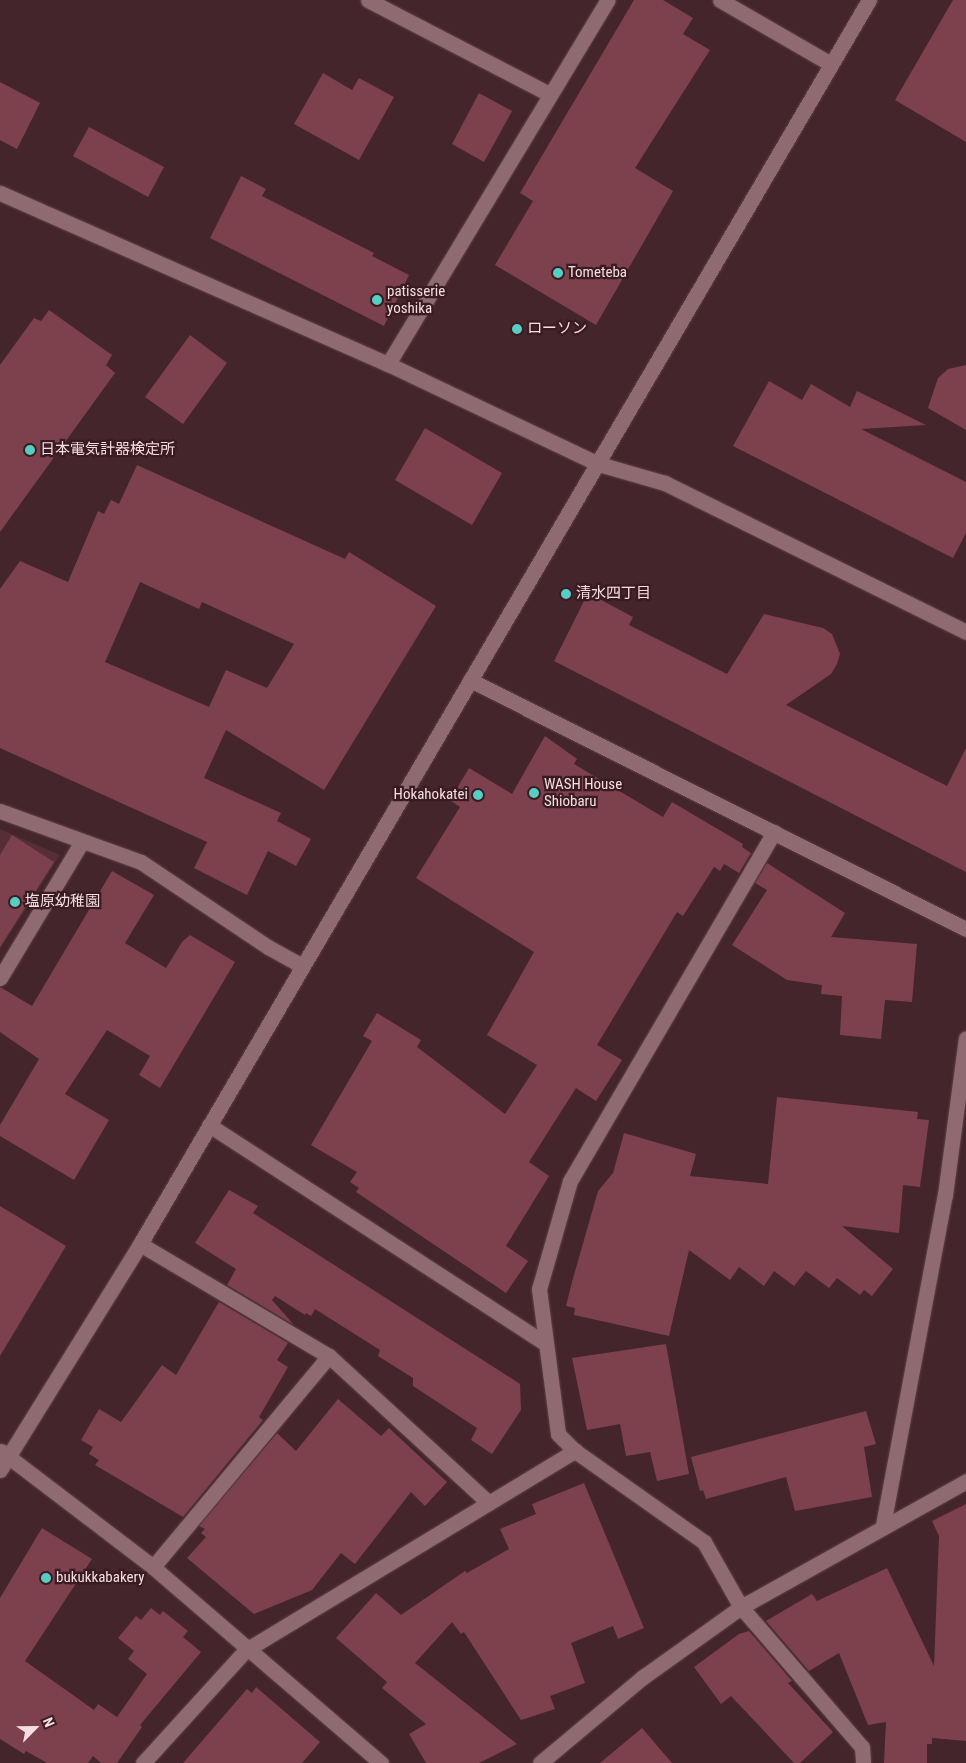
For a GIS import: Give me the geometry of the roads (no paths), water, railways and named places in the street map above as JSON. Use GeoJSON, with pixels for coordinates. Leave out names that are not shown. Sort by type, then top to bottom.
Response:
{"type":"FeatureCollection","features":[{"type":"Feature","properties":{"kind":"street"},"geometry":{"type":"LineString","coordinates":[[368,0],[549,94]]}},
{"type":"Feature","properties":{"kind":"street"},"geometry":{"type":"LineString","coordinates":[[388,364],[549,94],[608,0]]}},
{"type":"Feature","properties":{"kind":"street"},"geometry":{"type":"LineString","coordinates":[[720,0],[831,64]]}},
{"type":"Feature","properties":{"kind":"street"},"geometry":{"type":"LineString","coordinates":[[0,1470],[4,1453],[140,1244],[302,965],[599,464],[869,0]]}},
{"type":"Feature","properties":{"kind":"street"},"geometry":{"type":"LineString","coordinates":[[0,193],[388,364],[599,464],[665,483],[966,632]]}},
{"type":"Feature","properties":{"kind":"street"},"geometry":{"type":"LineString","coordinates":[[470,680],[966,929]]}},
{"type":"Feature","properties":{"kind":"street"},"geometry":{"type":"LineString","coordinates":[[0,811],[81,842],[141,862],[268,947],[302,965]]}},
{"type":"Feature","properties":{"kind":"street"},"geometry":{"type":"LineString","coordinates":[[774,832],[570,1181],[539,1289],[558,1434],[575,1451],[704,1542],[742,1607],[862,1747],[864,1763]]}},
{"type":"Feature","properties":{"kind":"street"},"geometry":{"type":"LineString","coordinates":[[0,978],[81,842]]}},
{"type":"Feature","properties":{"kind":"street"},"geometry":{"type":"LineString","coordinates":[[884,1525],[945,1194],[966,1038]]}},
{"type":"Feature","properties":{"kind":"street"},"geometry":{"type":"LineString","coordinates":[[209,1126],[546,1344]]}},
{"type":"Feature","properties":{"kind":"street"},"geometry":{"type":"LineString","coordinates":[[140,1244],[329,1356],[489,1503]]}},
{"type":"Feature","properties":{"kind":"street"},"geometry":{"type":"LineString","coordinates":[[153,1567],[329,1356]]}},
{"type":"Feature","properties":{"kind":"street"},"geometry":{"type":"LineString","coordinates":[[143,1763],[246,1650],[575,1451]]}},
{"type":"Feature","properties":{"kind":"street"},"geometry":{"type":"LineString","coordinates":[[4,1453],[153,1567],[246,1650],[380,1763]]}},
{"type":"Feature","properties":{"kind":"street"},"geometry":{"type":"LineString","coordinates":[[540,1763],[643,1677],[742,1607],[884,1525],[966,1481]]}},
{"type":"Feature","properties":{"kind":"place","name":"Tometeba"},"geometry":{"type":"Point","coordinates":[558,273]}},
{"type":"Feature","properties":{"kind":"place","name":"patisserie yoshika"},"geometry":{"type":"Point","coordinates":[377,300]}},
{"type":"Feature","properties":{"kind":"place","name":"ローソン"},"geometry":{"type":"Point","coordinates":[517,329]}},
{"type":"Feature","properties":{"kind":"place","name":"日本電気計器検定所"},"geometry":{"type":"Point","coordinates":[30,450]}},
{"type":"Feature","properties":{"kind":"place","name":"清水四丁目"},"geometry":{"type":"Point","coordinates":[566,594]}},
{"type":"Feature","properties":{"kind":"place","name":"WASH House Shiobaru"},"geometry":{"type":"Point","coordinates":[534,793]}},
{"type":"Feature","properties":{"kind":"place","name":"Hokahokatei"},"geometry":{"type":"Point","coordinates":[478,795]}},
{"type":"Feature","properties":{"kind":"place","name":"塩原幼稚園"},"geometry":{"type":"Point","coordinates":[15,902]}},
{"type":"Feature","properties":{"kind":"place","name":"bukukkabakery"},"geometry":{"type":"Point","coordinates":[46,1578]}}]}
